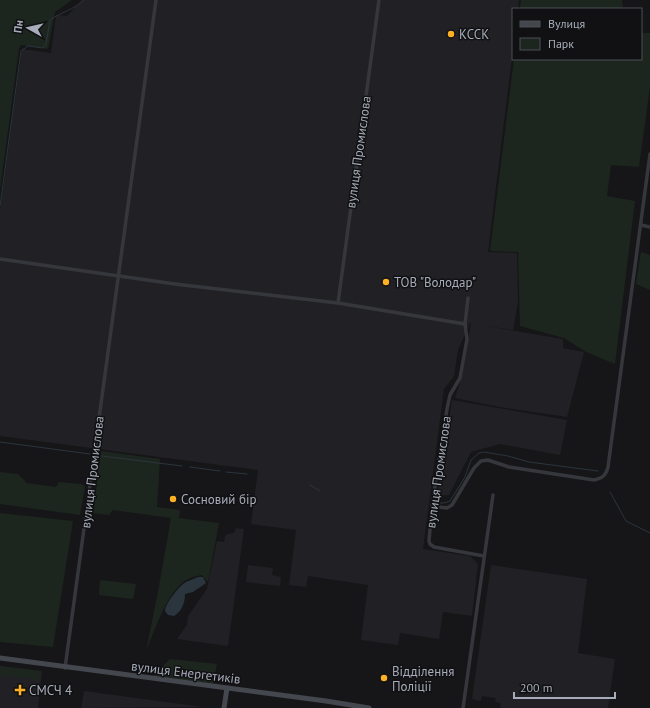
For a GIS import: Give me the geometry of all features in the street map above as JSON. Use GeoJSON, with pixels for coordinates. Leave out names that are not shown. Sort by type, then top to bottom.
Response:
{"type":"FeatureCollection","features":[{"type":"Feature","properties":{"kind":"main road","name":"вулиця Енергетиків"},"geometry":{"type":"LineString","coordinates":[[0,658],[66,668],[319,700],[369,708]]}},
{"type":"Feature","properties":{"kind":"main road"},"geometry":{"type":"LineString","coordinates":[[224,708],[227,688]]}},
{"type":"Feature","properties":{"kind":"street","name":"вулиця Промислова"},"geometry":{"type":"LineString","coordinates":[[66,668],[156,0]]}},
{"type":"Feature","properties":{"kind":"street","name":"вулиця Промислова"},"geometry":{"type":"LineString","coordinates":[[338,304],[379,0]]}},
{"type":"Feature","properties":{"kind":"street"},"geometry":{"type":"LineString","coordinates":[[432,506],[447,508],[452,505],[474,468],[484,460],[494,461],[509,468],[594,480],[602,478],[606,473],[650,154]]}},
{"type":"Feature","properties":{"kind":"street"},"geometry":{"type":"LineString","coordinates":[[641,225],[650,227]]}},
{"type":"Feature","properties":{"kind":"street"},"geometry":{"type":"LineString","coordinates":[[0,259],[338,304],[465,324]]}},
{"type":"Feature","properties":{"kind":"street","name":"вулиця Промислова"},"geometry":{"type":"LineString","coordinates":[[468,298],[465,324],[467,339],[460,378],[450,395],[432,506],[429,540],[431,545],[484,556]]}},
{"type":"Feature","properties":{"kind":"street"},"geometry":{"type":"LineString","coordinates":[[463,708],[493,495]]}},
{"type":"Feature","properties":{"kind":"shaded area"},"geometry":{"type":"Polygon","coordinates":[[[82,0],[519,0],[518,8],[512,8],[512,57],[488,252],[517,253],[518,302],[513,330],[480,325],[563,339],[563,348],[584,352],[567,417],[500,407],[455,398],[462,376],[470,323],[458,350],[454,376],[444,389],[423,549],[470,556],[478,564],[472,616],[443,612],[439,639],[400,633],[398,645],[361,640],[368,585],[308,576],[306,587],[289,585],[296,530],[251,524],[258,470],[0,436],[0,210],[22,49],[51,53],[56,15],[67,16],[82,0]]]}},
{"type":"Feature","properties":{"kind":"shaded area"},"geometry":{"type":"Polygon","coordinates":[[[452,400],[567,420],[560,455],[500,444],[471,452],[449,495],[437,496],[452,400]]]}},
{"type":"Feature","properties":{"kind":"shaded area"},"geometry":{"type":"Polygon","coordinates":[[[236,528],[244,529],[228,646],[177,639],[187,625],[188,616],[207,589],[217,541],[224,542],[225,536],[234,533],[236,528]]]}},
{"type":"Feature","properties":{"kind":"shaded area"},"geometry":{"type":"Polygon","coordinates":[[[248,565],[273,568],[272,575],[281,577],[280,586],[246,582],[248,565]]]}},
{"type":"Feature","properties":{"kind":"shaded area"},"geometry":{"type":"Polygon","coordinates":[[[491,565],[587,579],[578,653],[615,659],[608,708],[500,708],[501,703],[495,702],[496,698],[482,696],[481,701],[472,699],[491,565]]]}},
{"type":"Feature","properties":{"kind":"shaded area"},"geometry":{"type":"Polygon","coordinates":[[[198,577],[203,577],[206,583],[193,592],[185,594],[184,604],[179,612],[174,616],[168,615],[165,611],[167,604],[173,595],[183,584],[198,577]]]}},
{"type":"Feature","properties":{"kind":"shaded area","name":"СМСЧ 4"},"geometry":{"type":"Polygon","coordinates":[[[0,666],[42,671],[38,708],[0,708],[0,666]]]}},
{"type":"Feature","properties":{"kind":"shaded area"},"geometry":{"type":"Polygon","coordinates":[[[84,691],[203,707],[81,708],[84,691]]]}},
{"type":"Feature","properties":{"kind":"green space"},"geometry":{"type":"Polygon","coordinates":[[[0,0],[72,0],[55,12],[48,49],[21,45],[19,48],[0,190],[0,0]]]}},
{"type":"Feature","properties":{"kind":"green space"},"geometry":{"type":"Polygon","coordinates":[[[521,0],[622,0],[623,8],[520,8],[521,0]]]}},
{"type":"Feature","properties":{"kind":"green space"},"geometry":{"type":"Polygon","coordinates":[[[642,33],[650,33],[650,86],[639,167],[611,165],[607,196],[635,201],[615,364],[586,352],[564,338],[520,326],[518,252],[490,251],[514,60],[642,60],[642,33]]]}},
{"type":"Feature","properties":{"kind":"green space"},"geometry":{"type":"Polygon","coordinates":[[[641,252],[650,255],[650,290],[636,284],[641,252]]]}},
{"type":"Feature","properties":{"kind":"green space"},"geometry":{"type":"Polygon","coordinates":[[[101,451],[160,459],[157,507],[180,510],[179,518],[219,523],[208,582],[202,575],[190,578],[180,585],[169,599],[156,625],[146,651],[171,518],[113,510],[109,515],[93,513],[101,451]]]}},
{"type":"Feature","properties":{"kind":"green space"},"geometry":{"type":"Polygon","coordinates":[[[0,472],[18,474],[27,483],[56,487],[59,482],[81,484],[85,486],[80,515],[0,504],[0,472]]]}},
{"type":"Feature","properties":{"kind":"green space"},"geometry":{"type":"Polygon","coordinates":[[[0,513],[73,521],[53,647],[0,642],[0,513]]]}},
{"type":"Feature","properties":{"kind":"green space"},"geometry":{"type":"Polygon","coordinates":[[[100,580],[136,584],[133,599],[99,595],[100,580]]]}},
{"type":"Feature","properties":{"kind":"green space"},"geometry":{"type":"Polygon","coordinates":[[[170,659],[217,664],[213,684],[153,676],[170,659]]]}},
{"type":"Feature","properties":{"kind":"green space"},"geometry":{"type":"Polygon","coordinates":[[[0,666],[40,671],[38,680],[0,675],[0,666]]]}},
{"type":"Feature","properties":{"kind":"waterway"},"geometry":{"type":"LineString","coordinates":[[0,206],[21,51],[28,46],[43,48],[46,44],[50,20],[84,0]]}},
{"type":"Feature","properties":{"kind":"waterway"},"geometry":{"type":"LineString","coordinates":[[0,442],[90,454]]}},
{"type":"Feature","properties":{"kind":"waterway"},"geometry":{"type":"LineString","coordinates":[[439,503],[450,501],[465,477],[471,460],[479,453],[484,452],[508,456],[529,462],[598,471]]}},
{"type":"Feature","properties":{"kind":"waterway"},"geometry":{"type":"LineString","coordinates":[[102,456],[182,466]]}},
{"type":"Feature","properties":{"kind":"waterway"},"geometry":{"type":"LineString","coordinates":[[190,467],[220,471]]}},
{"type":"Feature","properties":{"kind":"waterway"},"geometry":{"type":"LineString","coordinates":[[226,472],[247,474]]}},
{"type":"Feature","properties":{"kind":"waterway"},"geometry":{"type":"LineString","coordinates":[[310,485],[320,491]]}},
{"type":"Feature","properties":{"kind":"waterway"},"geometry":{"type":"LineString","coordinates":[[610,492],[626,521],[650,533]]}},
{"type":"Feature","properties":{"kind":"place","name":"КССК"},"geometry":{"type":"Point","coordinates":[451,34]}},
{"type":"Feature","properties":{"kind":"place","name":"ТОВ \"Володар\""},"geometry":{"type":"Point","coordinates":[386,282]}},
{"type":"Feature","properties":{"kind":"place","name":"Сосновий бір"},"geometry":{"type":"Point","coordinates":[173,499]}},
{"type":"Feature","properties":{"kind":"place","name":"Відділення Поліції"},"geometry":{"type":"Point","coordinates":[384,678]}},
{"type":"Feature","properties":{"kind":"place","name":"СМСЧ 4"},"geometry":{"type":"Point","coordinates":[20,690]}}]}
